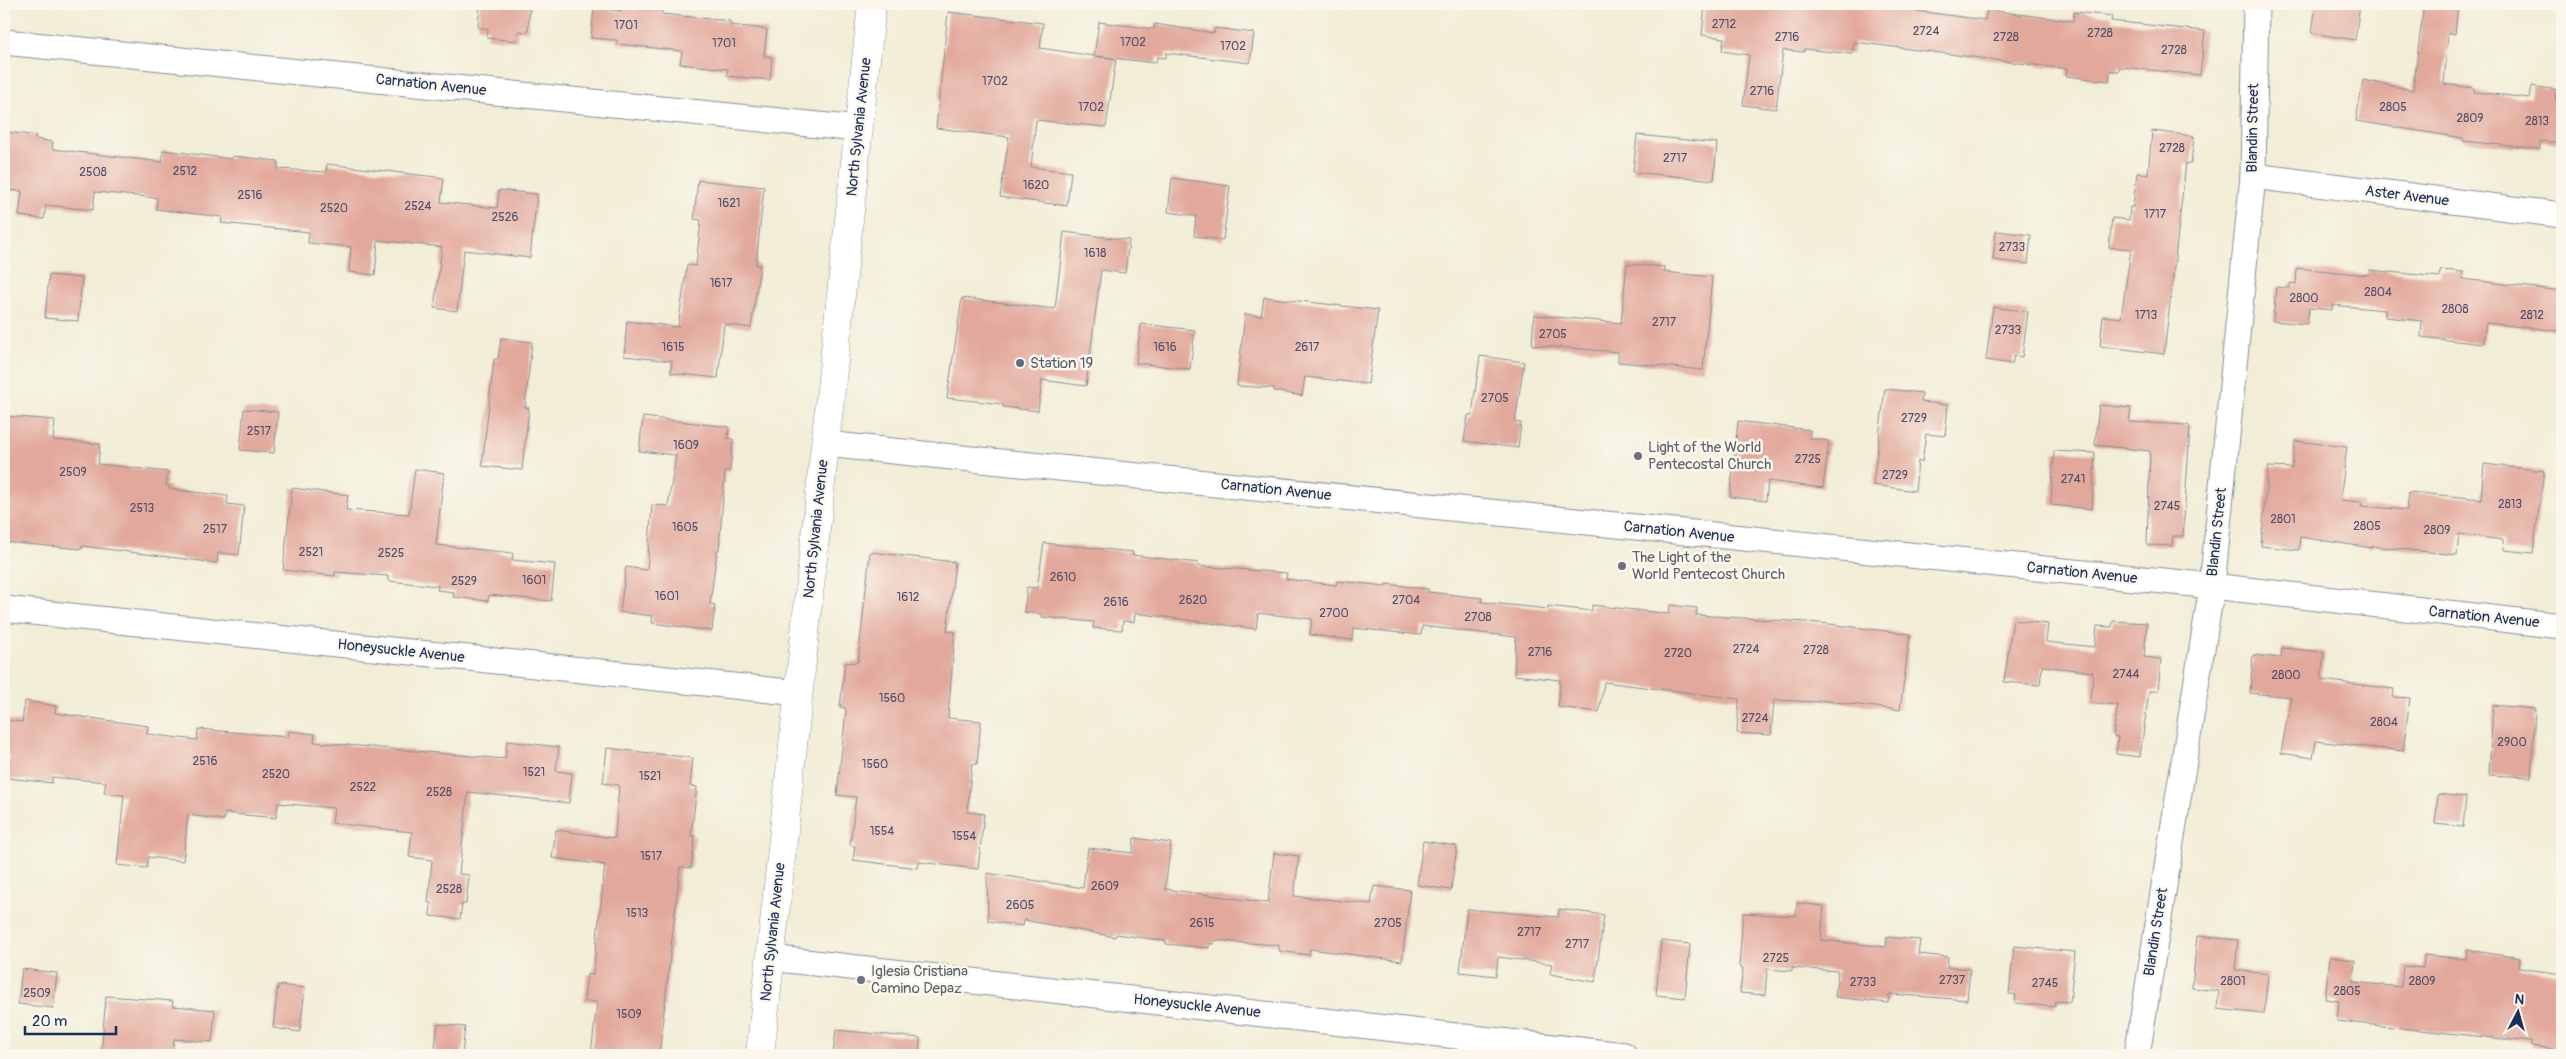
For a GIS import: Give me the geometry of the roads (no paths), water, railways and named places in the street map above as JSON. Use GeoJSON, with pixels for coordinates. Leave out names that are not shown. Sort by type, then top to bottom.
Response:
{"type":"FeatureCollection","features":[{"type":"Feature","properties":{"kind":"main road","name":"North Sylvania Avenue"},"geometry":{"type":"LineString","coordinates":[[760,1055],[872,4]]}},
{"type":"Feature","properties":{"kind":"street","name":"Blandin Street"},"geometry":{"type":"LineString","coordinates":[[2137,1055],[2212,586],[2253,176],[2256,4]]}},
{"type":"Feature","properties":{"kind":"street","name":"Carnation Avenue"},"geometry":{"type":"LineString","coordinates":[[4,42],[858,129]]}},
{"type":"Feature","properties":{"kind":"street","name":"Aster Avenue"},"geometry":{"type":"LineString","coordinates":[[2253,176],[2562,215]]}},
{"type":"Feature","properties":{"kind":"street","name":"Carnation Avenue"},"geometry":{"type":"LineString","coordinates":[[825,444],[2212,586],[2562,626]]}},
{"type":"Feature","properties":{"kind":"street","name":"Honeysuckle Avenue"},"geometry":{"type":"LineString","coordinates":[[4,609],[799,694]]}},
{"type":"Feature","properties":{"kind":"street","name":"Honeysuckle Avenue"},"geometry":{"type":"LineString","coordinates":[[770,958],[1624,1055]]}},
{"type":"Feature","properties":{"kind":"place","name":"Station 19"},"geometry":{"type":"Point","coordinates":[1020,363]}},
{"type":"Feature","properties":{"kind":"place","name":"Light of the World Pentecostal Church"},"geometry":{"type":"Point","coordinates":[1638,456]}},
{"type":"Feature","properties":{"kind":"place","name":"The Light of the World Pentecost Church"},"geometry":{"type":"Point","coordinates":[1622,566]}},
{"type":"Feature","properties":{"kind":"place","name":"Iglesia Cristiana Camino Depaz"},"geometry":{"type":"Point","coordinates":[861,980]}}]}
